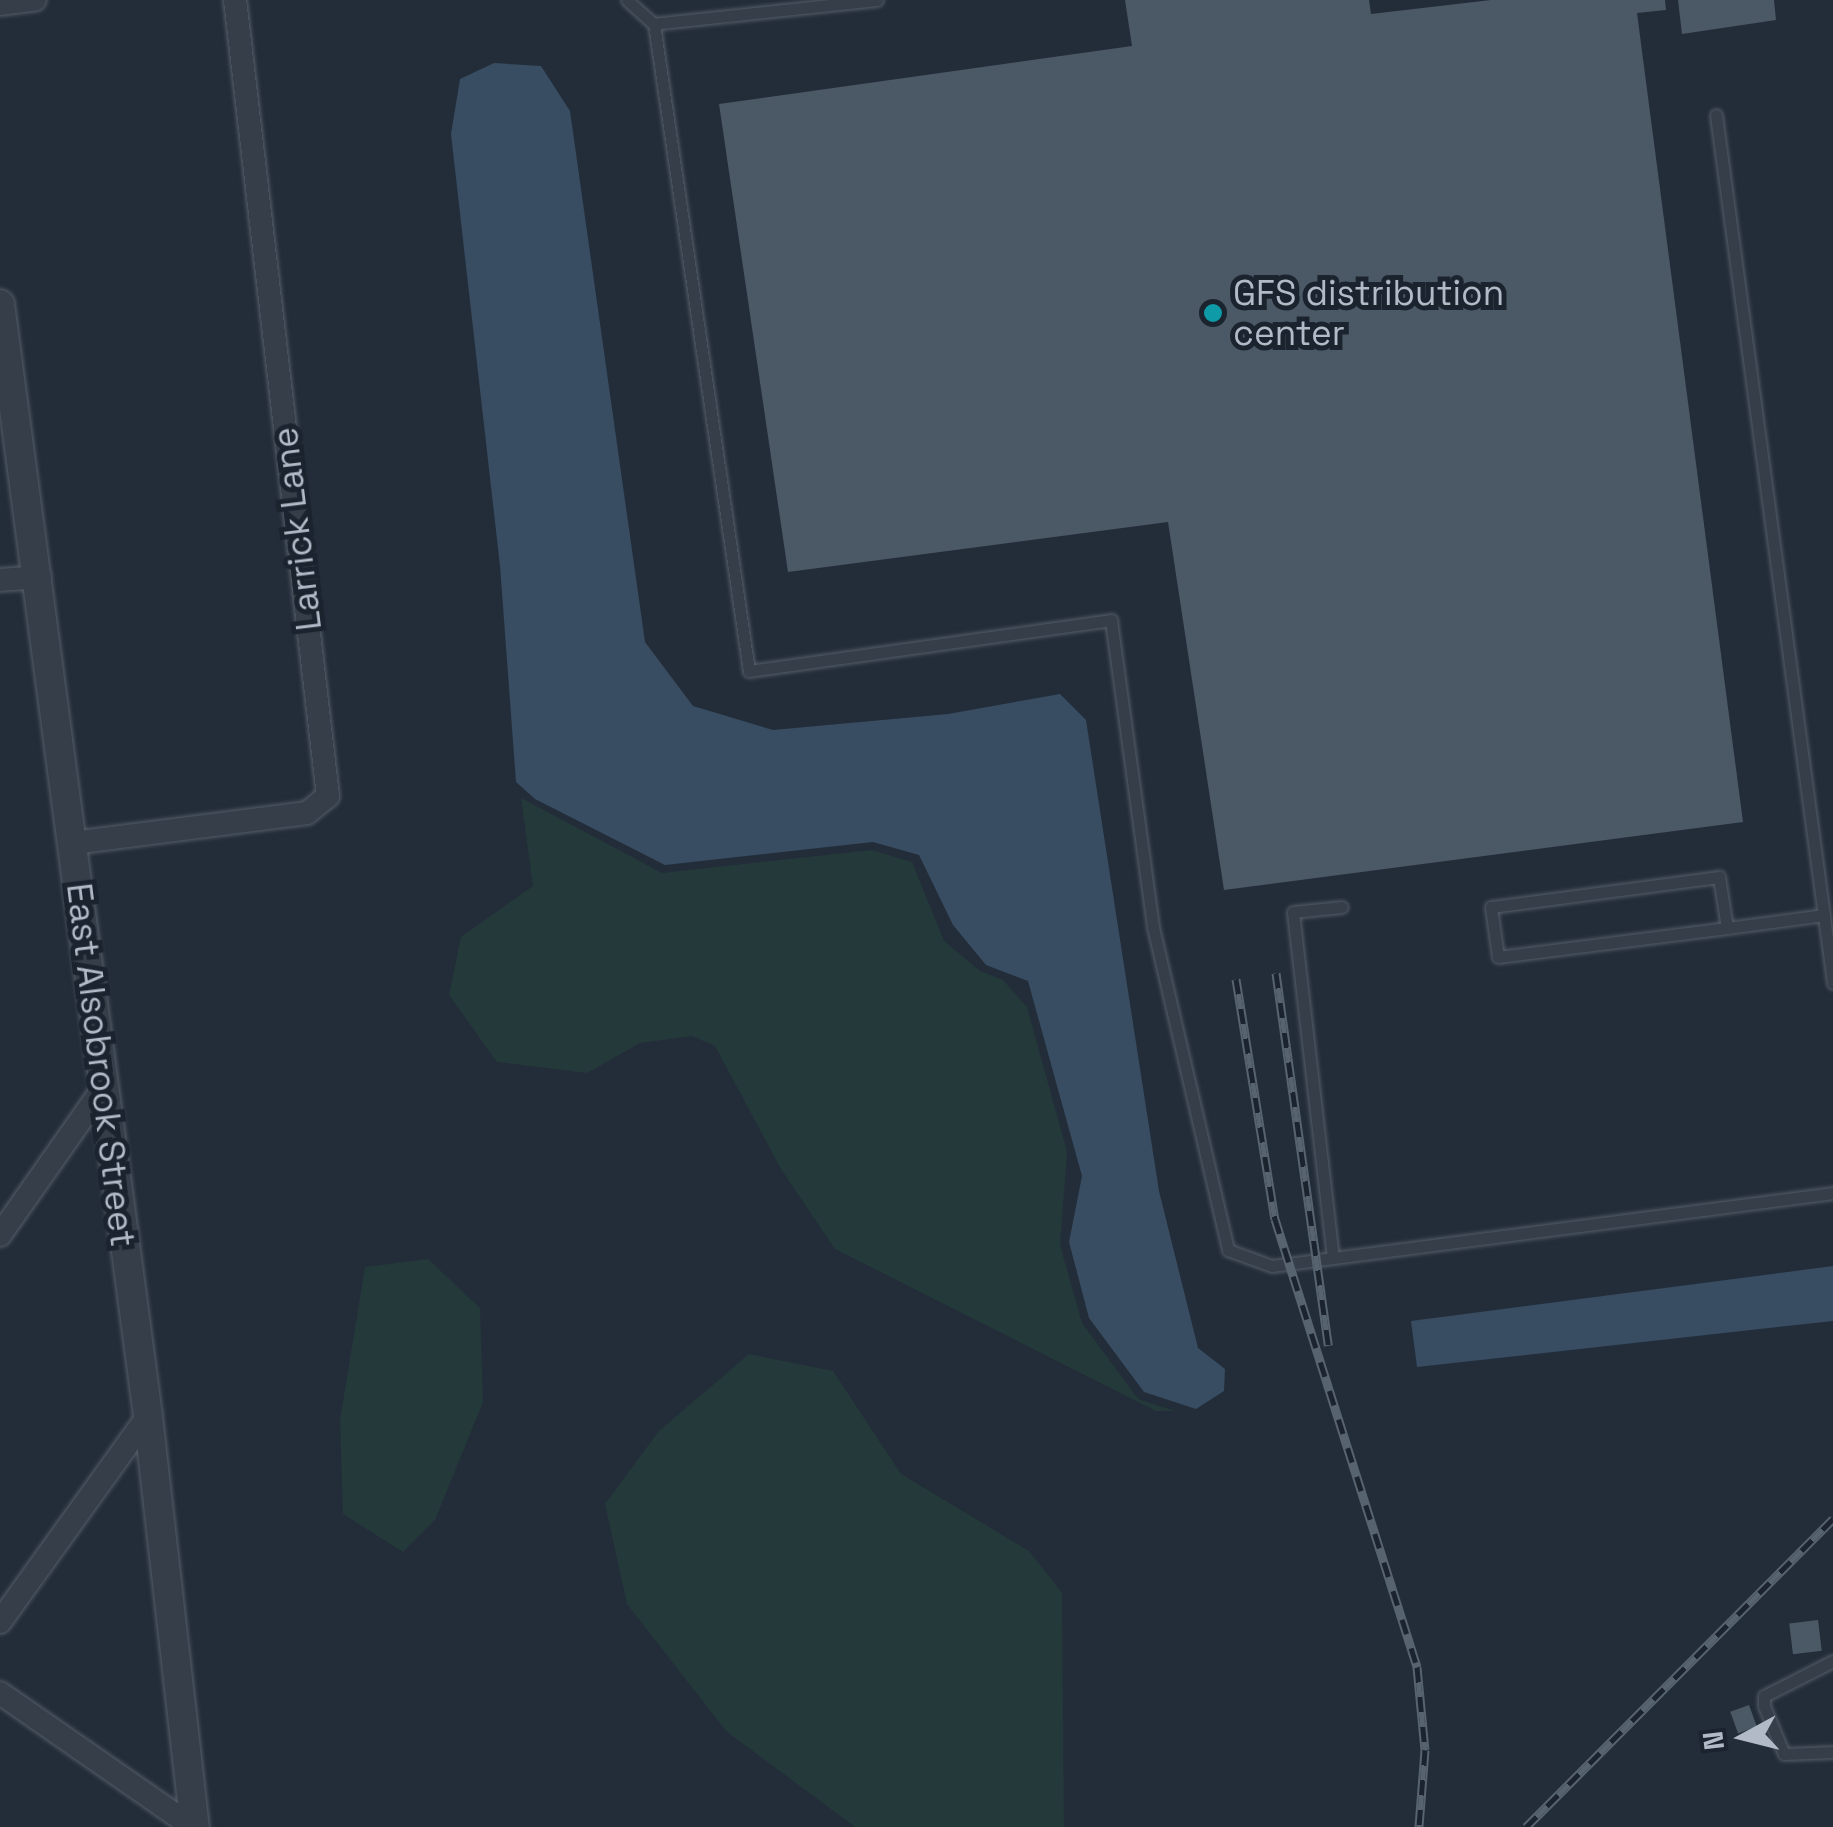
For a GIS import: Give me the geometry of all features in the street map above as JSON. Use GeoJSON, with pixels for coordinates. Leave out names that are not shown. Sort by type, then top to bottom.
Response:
{"type":"FeatureCollection","features":[{"type":"Feature","properties":{"kind":"street"},"geometry":{"type":"LineString","coordinates":[[0,4],[34,0]]}},
{"type":"Feature","properties":{"kind":"street","name":"Larrick Lane"},"geometry":{"type":"LineString","coordinates":[[73,843],[307,813],[328,796],[235,0]]}},
{"type":"Feature","properties":{"kind":"street","name":"East Alsobrook Street"},"geometry":{"type":"LineString","coordinates":[[0,304],[40,577],[102,1090],[148,1416],[195,1827]]}},
{"type":"Feature","properties":{"kind":"street"},"geometry":{"type":"LineString","coordinates":[[0,580],[40,577]]}},
{"type":"Feature","properties":{"kind":"street"},"geometry":{"type":"LineString","coordinates":[[0,1235],[102,1090]]}},
{"type":"Feature","properties":{"kind":"street"},"geometry":{"type":"LineString","coordinates":[[0,1622],[148,1416]]}},
{"type":"Feature","properties":{"kind":"street"},"geometry":{"type":"LineString","coordinates":[[0,1692],[195,1827]]}},
{"type":"Feature","properties":{"kind":"lane"},"geometry":{"type":"LineString","coordinates":[[627,0],[654,24],[749,671],[1111,620],[1154,927],[1228,1250],[1272,1266],[1833,1193]]}},
{"type":"Feature","properties":{"kind":"lane"},"geometry":{"type":"LineString","coordinates":[[654,24],[877,0]]}},
{"type":"Feature","properties":{"kind":"lane"},"geometry":{"type":"LineString","coordinates":[[1716,114],[1833,983]]}},
{"type":"Feature","properties":{"kind":"lane"},"geometry":{"type":"LineString","coordinates":[[1728,928],[1719,877],[1491,906],[1498,957],[1728,928],[1824,915]]}},
{"type":"Feature","properties":{"kind":"lane"},"geometry":{"type":"LineString","coordinates":[[1332,1258],[1294,912],[1342,907]]}},
{"type":"Feature","properties":{"kind":"lane"},"geometry":{"type":"LineString","coordinates":[[1833,1661],[1764,1696],[1764,1706],[1784,1754],[1833,1752]]}},
{"type":"Feature","properties":{"kind":"green space"},"geometry":{"type":"Polygon","coordinates":[[[521,798],[662,873],[872,850],[912,862],[944,941],[980,971],[1003,980],[1027,1007],[1067,1152],[1060,1245],[1082,1323],[1138,1399],[1175,1411],[1156,1411],[835,1249],[781,1169],[715,1046],[692,1036],[640,1043],[587,1073],[497,1062],[449,995],[461,937],[533,886],[521,798]]]}},
{"type":"Feature","properties":{"kind":"green space"},"geometry":{"type":"Polygon","coordinates":[[[428,1259],[480,1308],[483,1402],[435,1520],[403,1552],[343,1514],[340,1420],[365,1267],[428,1259]]]}},
{"type":"Feature","properties":{"kind":"green space"},"geometry":{"type":"Polygon","coordinates":[[[749,1354],[833,1371],[901,1474],[1029,1551],[1062,1593],[1064,1827],[855,1827],[726,1731],[627,1604],[605,1504],[659,1431],[749,1354]]]}},
{"type":"Feature","properties":{"kind":"water"},"geometry":{"type":"Polygon","coordinates":[[[494,63],[541,66],[570,111],[645,642],[693,706],[773,730],[948,714],[1060,694],[1086,720],[1159,1191],[1198,1348],[1225,1369],[1224,1391],[1196,1409],[1144,1392],[1089,1318],[1069,1242],[1082,1176],[1028,981],[986,965],[953,925],[919,855],[873,842],[665,865],[535,799],[516,782],[500,566],[451,134],[460,79],[494,63]]]}},
{"type":"Feature","properties":{"kind":"water"},"geometry":{"type":"Polygon","coordinates":[[[1833,1266],[1833,1321],[1417,1367],[1411,1321],[1833,1266]]]}},
{"type":"Feature","properties":{"kind":"building","name":"GFS distribution center"},"geometry":{"type":"Polygon","coordinates":[[[1125,0],[1369,0],[1371,14],[1491,0],[1665,0],[1666,10],[1637,13],[1743,822],[1224,890],[1168,522],[788,572],[719,104],[1132,46],[1125,0]]]}},
{"type":"Feature","properties":{"kind":"building"},"geometry":{"type":"Polygon","coordinates":[[[1678,0],[1774,0],[1776,20],[1682,34],[1678,0]]]}},
{"type":"Feature","properties":{"kind":"building"},"geometry":{"type":"Polygon","coordinates":[[[1818,1620],[1822,1651],[1793,1654],[1789,1624],[1818,1620]]]}},
{"type":"Feature","properties":{"kind":"building"},"geometry":{"type":"Polygon","coordinates":[[[1749,1705],[1757,1727],[1738,1733],[1730,1712],[1749,1705]]]}},
{"type":"Feature","properties":{"kind":"railway"},"geometry":{"type":"LineString","coordinates":[[1276,973],[1328,1345]]}},
{"type":"Feature","properties":{"kind":"railway"},"geometry":{"type":"LineString","coordinates":[[1236,979],[1275,1219],[1417,1667],[1425,1750],[1419,1827]]}},
{"type":"Feature","properties":{"kind":"railway"},"geometry":{"type":"LineString","coordinates":[[1526,1827],[1833,1519]]}},
{"type":"Feature","properties":{"kind":"place","name":"GFS distribution center"},"geometry":{"type":"Point","coordinates":[1213,313]}}]}
